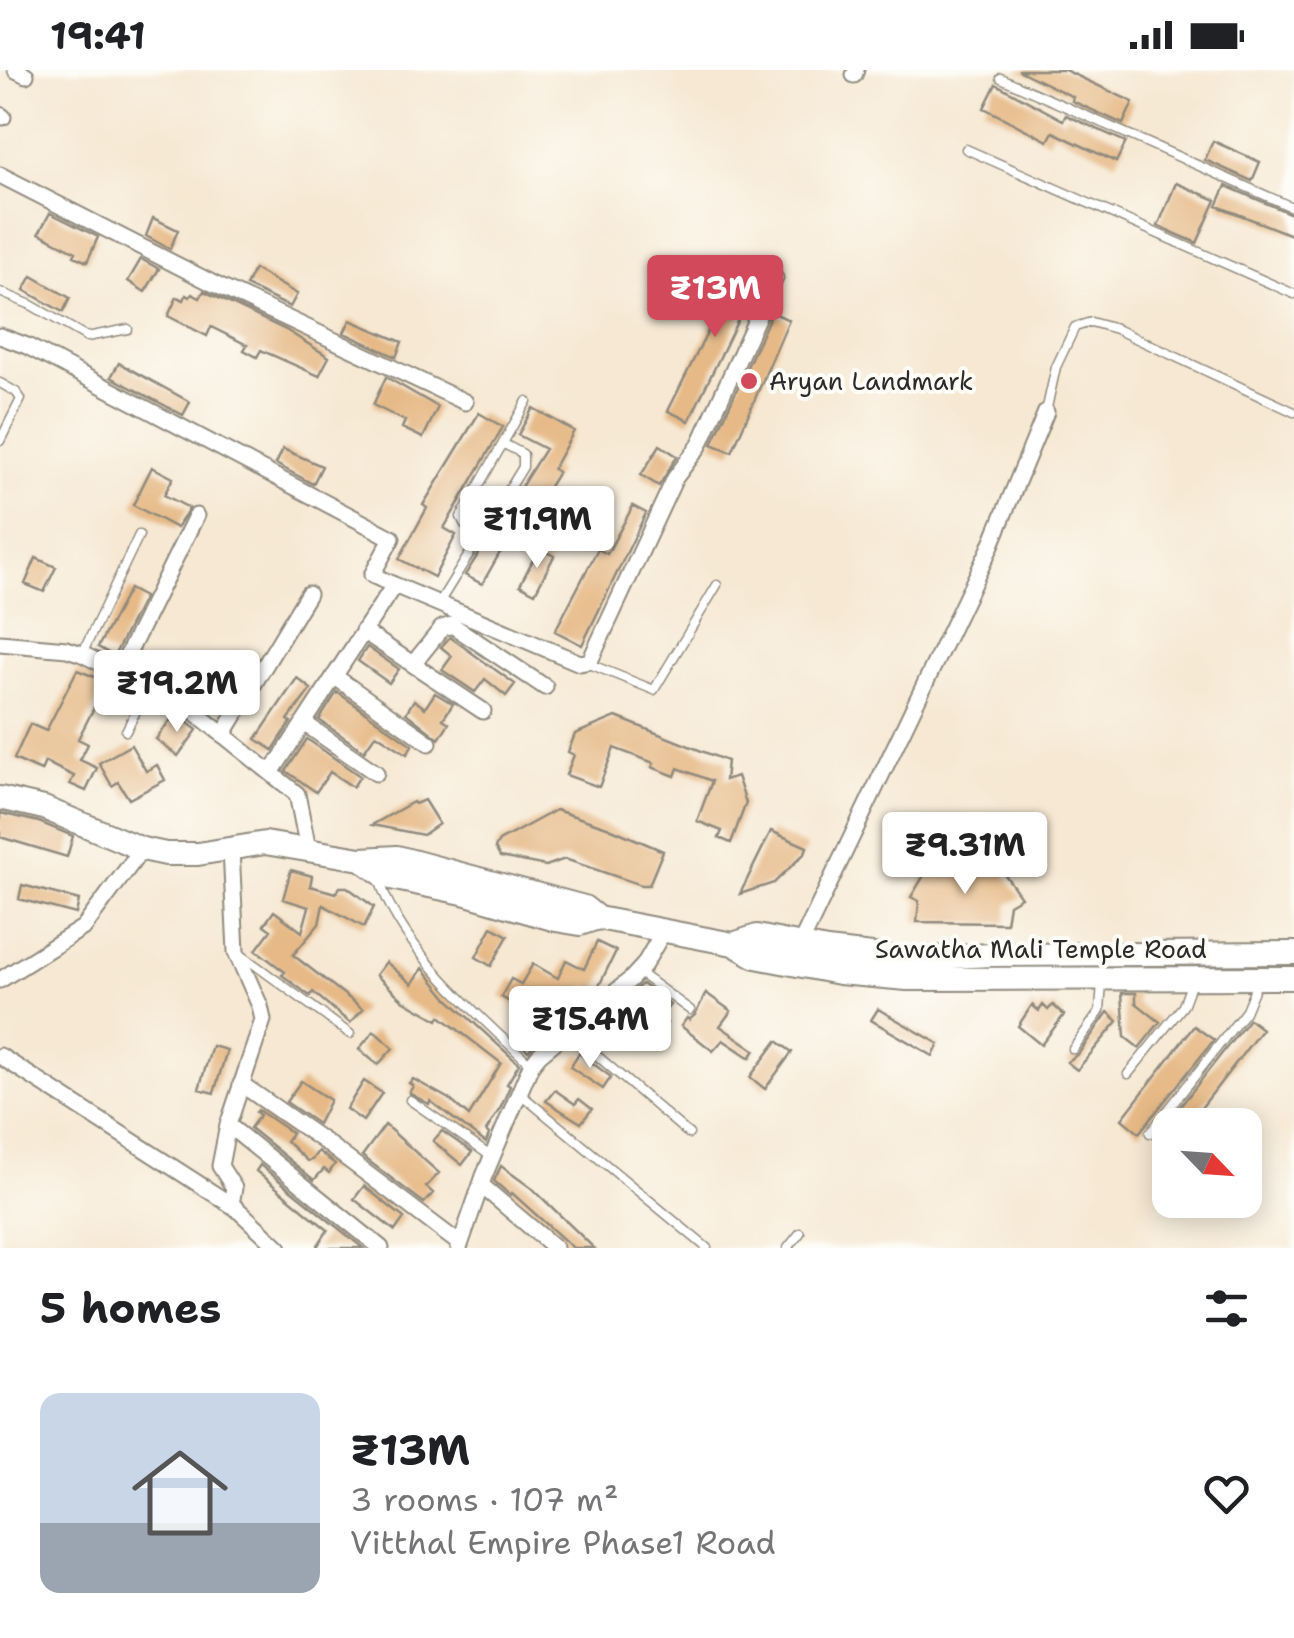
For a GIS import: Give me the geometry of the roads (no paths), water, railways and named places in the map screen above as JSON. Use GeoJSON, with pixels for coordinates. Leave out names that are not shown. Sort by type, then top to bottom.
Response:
{"type":"FeatureCollection","features":[{"type":"Feature","properties":{"kind":"street"},"geometry":{"type":"LineString","coordinates":[[0,175],[214,284],[465,402]]}},
{"type":"Feature","properties":{"kind":"street"},"geometry":{"type":"LineString","coordinates":[[0,336],[26,346],[392,538],[372,575],[586,663],[594,656],[675,478],[699,446],[775,278]]}},
{"type":"Feature","properties":{"kind":"street"},"geometry":{"type":"LineString","coordinates":[[800,945],[990,550],[1046,412]]}},
{"type":"Feature","properties":{"kind":"street"},"geometry":{"type":"LineString","coordinates":[[119,672],[196,516]]}},
{"type":"Feature","properties":{"kind":"street"},"geometry":{"type":"LineString","coordinates":[[271,773],[394,584]]}},
{"type":"Feature","properties":{"kind":"street"},"geometry":{"type":"LineString","coordinates":[[222,735],[308,594]]}},
{"type":"Feature","properties":{"kind":"street"},"geometry":{"type":"LineString","coordinates":[[412,664],[442,628],[452,625],[545,687]]}},
{"type":"Feature","properties":{"kind":"street"},"geometry":{"type":"LineString","coordinates":[[363,631],[483,711]]}},
{"type":"Feature","properties":{"kind":"street"},"geometry":{"type":"LineString","coordinates":[[0,644],[66,649],[82,654],[186,705],[297,794],[308,849]]}},
{"type":"Feature","properties":{"kind":"street"},"geometry":{"type":"LineString","coordinates":[[334,676],[428,742]]}},
{"type":"Feature","properties":{"kind":"street"},"geometry":{"type":"LineString","coordinates":[[304,723],[376,772]]}},
{"type":"Feature","properties":{"kind":"street","name":"Sawatha Mali Temple Road"},"geometry":{"type":"LineString","coordinates":[[0,798],[44,808],[142,849],[166,854],[198,854],[265,843],[368,864],[397,857],[584,906],[598,918],[733,944],[756,957],[838,973],[907,979],[1294,978]]}},
{"type":"Feature","properties":{"kind":"street"},"geometry":{"type":"LineString","coordinates":[[0,980],[84,927],[142,849]]}},
{"type":"Feature","properties":{"kind":"street"},"geometry":{"type":"LineString","coordinates":[[231,849],[236,952],[263,1020],[228,1126],[220,1166],[234,1188],[231,1204]]}},
{"type":"Feature","properties":{"kind":"street"},"geometry":{"type":"LineString","coordinates":[[241,1084],[326,1142],[460,1246],[518,1092],[539,1055],[638,972],[663,932]]}},
{"type":"Feature","properties":{"kind":"street","name":"Sawatha Mali Temple Road"},"geometry":{"type":"LineString","coordinates":[[733,944],[758,936],[908,959],[1294,954]]}},
{"type":"Feature","properties":{"kind":"street"},"geometry":{"type":"LineString","coordinates":[[0,1056],[231,1204],[279,1248]]}},
{"type":"Feature","properties":{"kind":"street"},"geometry":{"type":"LineString","coordinates":[[228,1126],[381,1248]]}},
{"type":"Feature","properties":{"kind":"street"},"geometry":{"type":"LineString","coordinates":[[481,1185],[555,1248]]}},
{"type":"Feature","properties":{"kind":"lane"},"geometry":{"type":"LineString","coordinates":[[1001,78],[1294,208]]}},
{"type":"Feature","properties":{"kind":"lane"},"geometry":{"type":"LineString","coordinates":[[966,148],[1294,294]]}},
{"type":"Feature","properties":{"kind":"lane"},"geometry":{"type":"LineString","coordinates":[[0,292],[92,337],[128,329]]}},
{"type":"Feature","properties":{"kind":"lane"},"geometry":{"type":"LineString","coordinates":[[1046,412],[1056,367],[1075,326],[1091,322],[1116,329],[1294,412]]}},
{"type":"Feature","properties":{"kind":"lane"},"geometry":{"type":"LineString","coordinates":[[0,384],[21,399],[0,441]]}},
{"type":"Feature","properties":{"kind":"lane"},"geometry":{"type":"LineString","coordinates":[[482,533],[464,525],[461,517],[527,401]]}},
{"type":"Feature","properties":{"kind":"lane"},"geometry":{"type":"LineString","coordinates":[[439,603],[525,462],[523,454],[504,444]]}},
{"type":"Feature","properties":{"kind":"lane"},"geometry":{"type":"LineString","coordinates":[[82,654],[139,535]]}},
{"type":"Feature","properties":{"kind":"lane"},"geometry":{"type":"LineString","coordinates":[[586,663],[654,690],[717,584]]}},
{"type":"Feature","properties":{"kind":"lane"},"geometry":{"type":"LineString","coordinates":[[126,731],[149,685]]}},
{"type":"Feature","properties":{"kind":"lane"},"geometry":{"type":"LineString","coordinates":[[368,864],[406,934],[532,1066]]}},
{"type":"Feature","properties":{"kind":"lane"},"geometry":{"type":"LineString","coordinates":[[84,927],[98,938]]}},
{"type":"Feature","properties":{"kind":"lane"},"geometry":{"type":"LineString","coordinates":[[236,952],[350,1034]]}},
{"type":"Feature","properties":{"kind":"lane"},"geometry":{"type":"LineString","coordinates":[[638,972],[690,1010]]}},
{"type":"Feature","properties":{"kind":"lane"},"geometry":{"type":"LineString","coordinates":[[1128,1074],[1183,1006],[1193,978]]}},
{"type":"Feature","properties":{"kind":"lane"},"geometry":{"type":"LineString","coordinates":[[1150,1133],[1245,1012],[1259,978]]}},
{"type":"Feature","properties":{"kind":"lane"},"geometry":{"type":"LineString","coordinates":[[1073,1049],[1100,1011],[1102,979]]}},
{"type":"Feature","properties":{"kind":"lane"},"geometry":{"type":"LineString","coordinates":[[568,1031],[689,1134]]}},
{"type":"Feature","properties":{"kind":"lane"},"geometry":{"type":"LineString","coordinates":[[518,1092],[707,1248]]}},
{"type":"Feature","properties":{"kind":"lane"},"geometry":{"type":"LineString","coordinates":[[410,1100],[492,1157]]}},
{"type":"Feature","properties":{"kind":"lane"},"geometry":{"type":"LineString","coordinates":[[788,1248],[800,1233]]}},
{"type":"Feature","properties":{"kind":"place","name":"Aryan Landmark"},"geometry":{"type":"Point","coordinates":[749,381]}}]}
